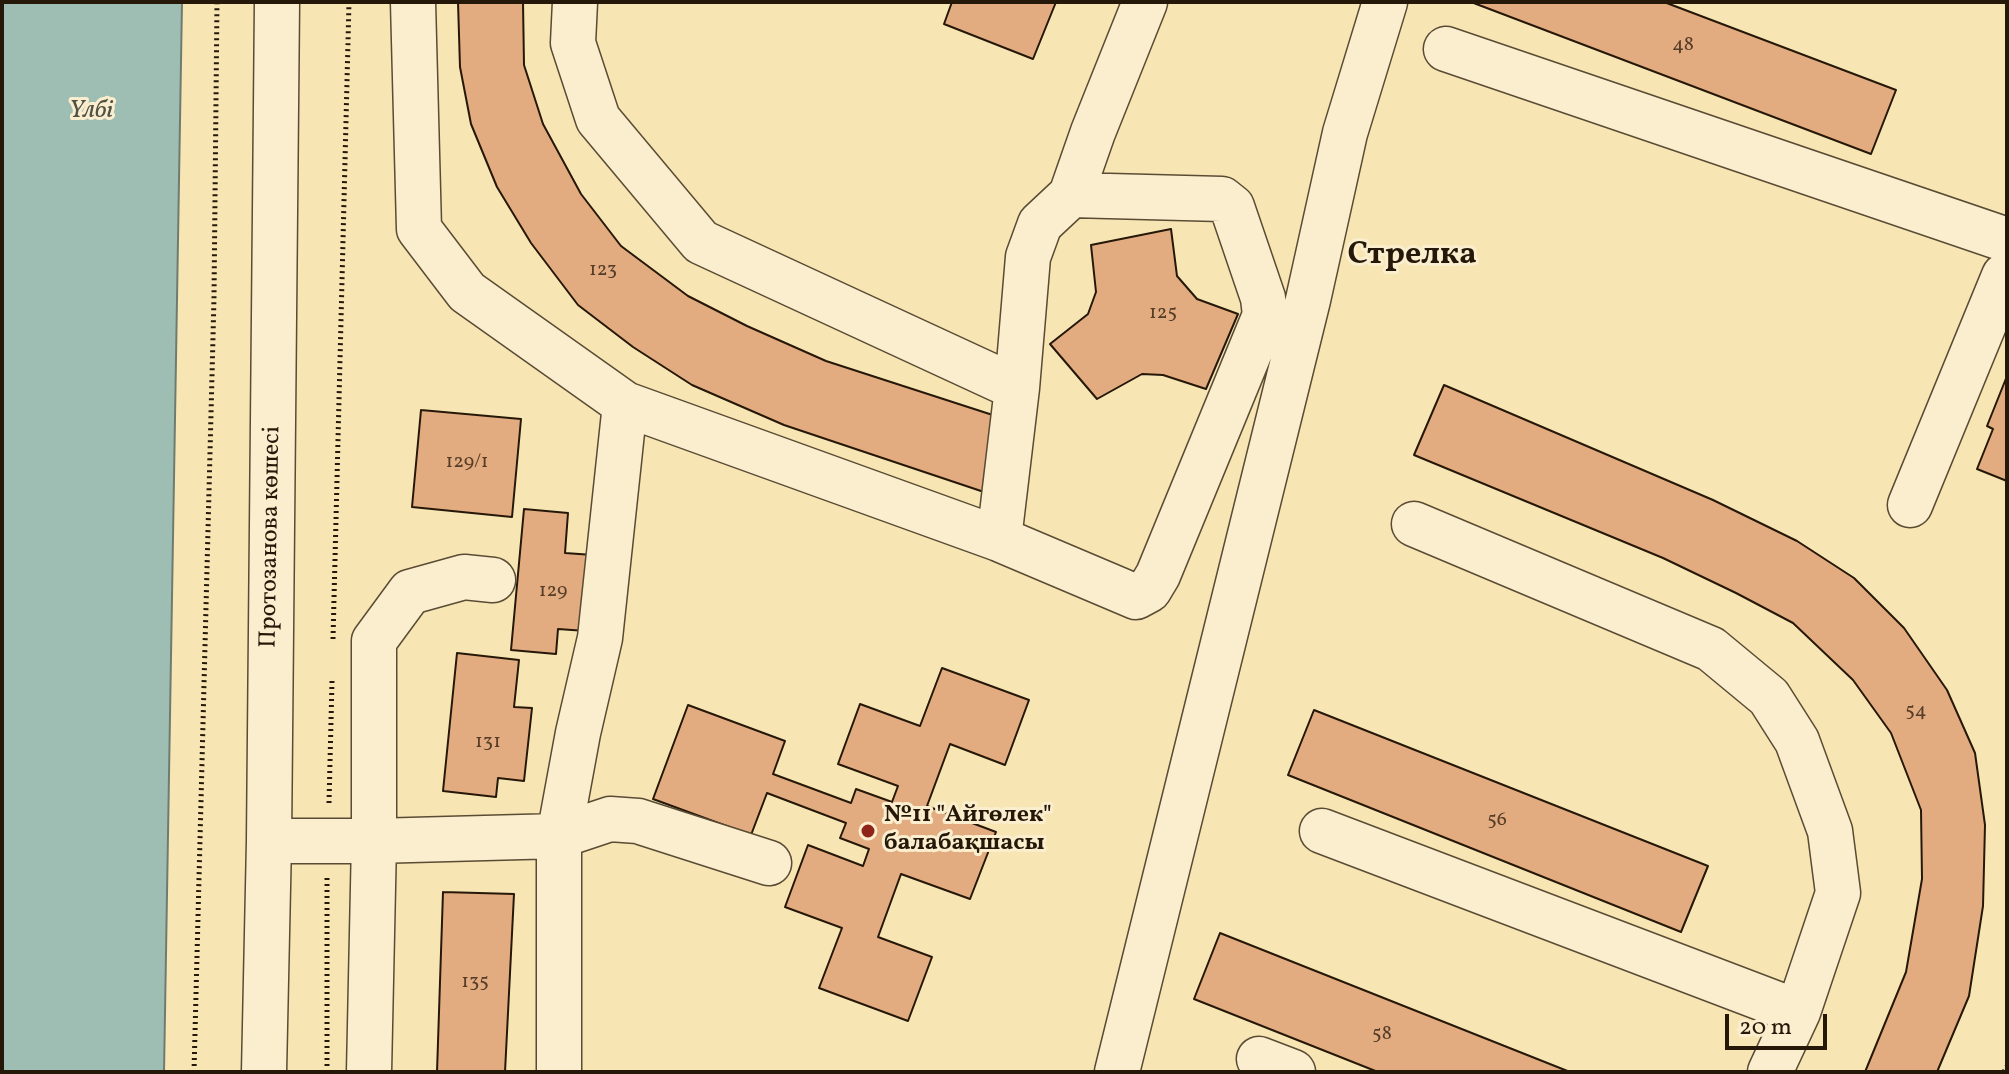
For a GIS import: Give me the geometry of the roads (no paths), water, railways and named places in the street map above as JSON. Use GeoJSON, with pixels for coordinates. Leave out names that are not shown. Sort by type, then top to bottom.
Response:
{"type":"FeatureCollection","features":[{"type":"Feature","properties":{"kind":"street","name":"Протозанова көшесі"},"geometry":{"type":"LineString","coordinates":[[264,1072],[277,2]]}},
{"type":"Feature","properties":{"kind":"street"},"geometry":{"type":"LineString","coordinates":[[413,2],[419,229],[467,292],[625,404],[999,539],[1136,597],[1149,590],[1158,575],[1265,315],[1263,298],[1232,207],[1222,199],[1071,195]]}},
{"type":"Feature","properties":{"kind":"street"},"geometry":{"type":"LineString","coordinates":[[575,2],[573,43],[598,119],[701,242],[1017,388]]}},
{"type":"Feature","properties":{"kind":"street"},"geometry":{"type":"LineString","coordinates":[[999,539],[1017,388],[1028,257],[1040,224],[1071,195],[1145,2]]}},
{"type":"Feature","properties":{"kind":"street"},"geometry":{"type":"LineString","coordinates":[[1117,1072],[1308,300],[1345,133],[1385,2]]}},
{"type":"Feature","properties":{"kind":"street"},"geometry":{"type":"LineString","coordinates":[[1446,49],[2007,240]]}},
{"type":"Feature","properties":{"kind":"street"},"geometry":{"type":"LineString","coordinates":[[1910,505],[1998,290],[2007,275]]}},
{"type":"Feature","properties":{"kind":"street"},"geometry":{"type":"LineString","coordinates":[[559,1072],[559,836],[600,638],[625,404]]}},
{"type":"Feature","properties":{"kind":"street"},"geometry":{"type":"LineString","coordinates":[[1414,524],[1711,649],[1769,697],[1797,741],[1830,831],[1838,893],[1798,1012],[1770,1072]]}},
{"type":"Feature","properties":{"kind":"street"},"geometry":{"type":"LineString","coordinates":[[369,1072],[374,641],[410,592],[464,577],[493,580]]}},
{"type":"Feature","properties":{"kind":"street"},"geometry":{"type":"LineString","coordinates":[[269,841],[559,836],[610,819],[638,821],[769,863]]}},
{"type":"Feature","properties":{"kind":"street"},"geometry":{"type":"LineString","coordinates":[[1322,831],[1798,1012]]}},
{"type":"Feature","properties":{"kind":"water","name":"Үлбі"},"geometry":{"type":"Polygon","coordinates":[[[2,2],[182,2],[164,1072],[2,1072],[2,2]]]}},
{"type":"Feature","properties":{"kind":"place","name":"№11 \"Айгөлек\" балабақшасы"},"geometry":{"type":"Point","coordinates":[868,831]}},
{"type":"Feature","properties":{"kind":"district","name":"Стрелка"},"geometry":{"type":"Point","coordinates":[1412,257]}}]}
